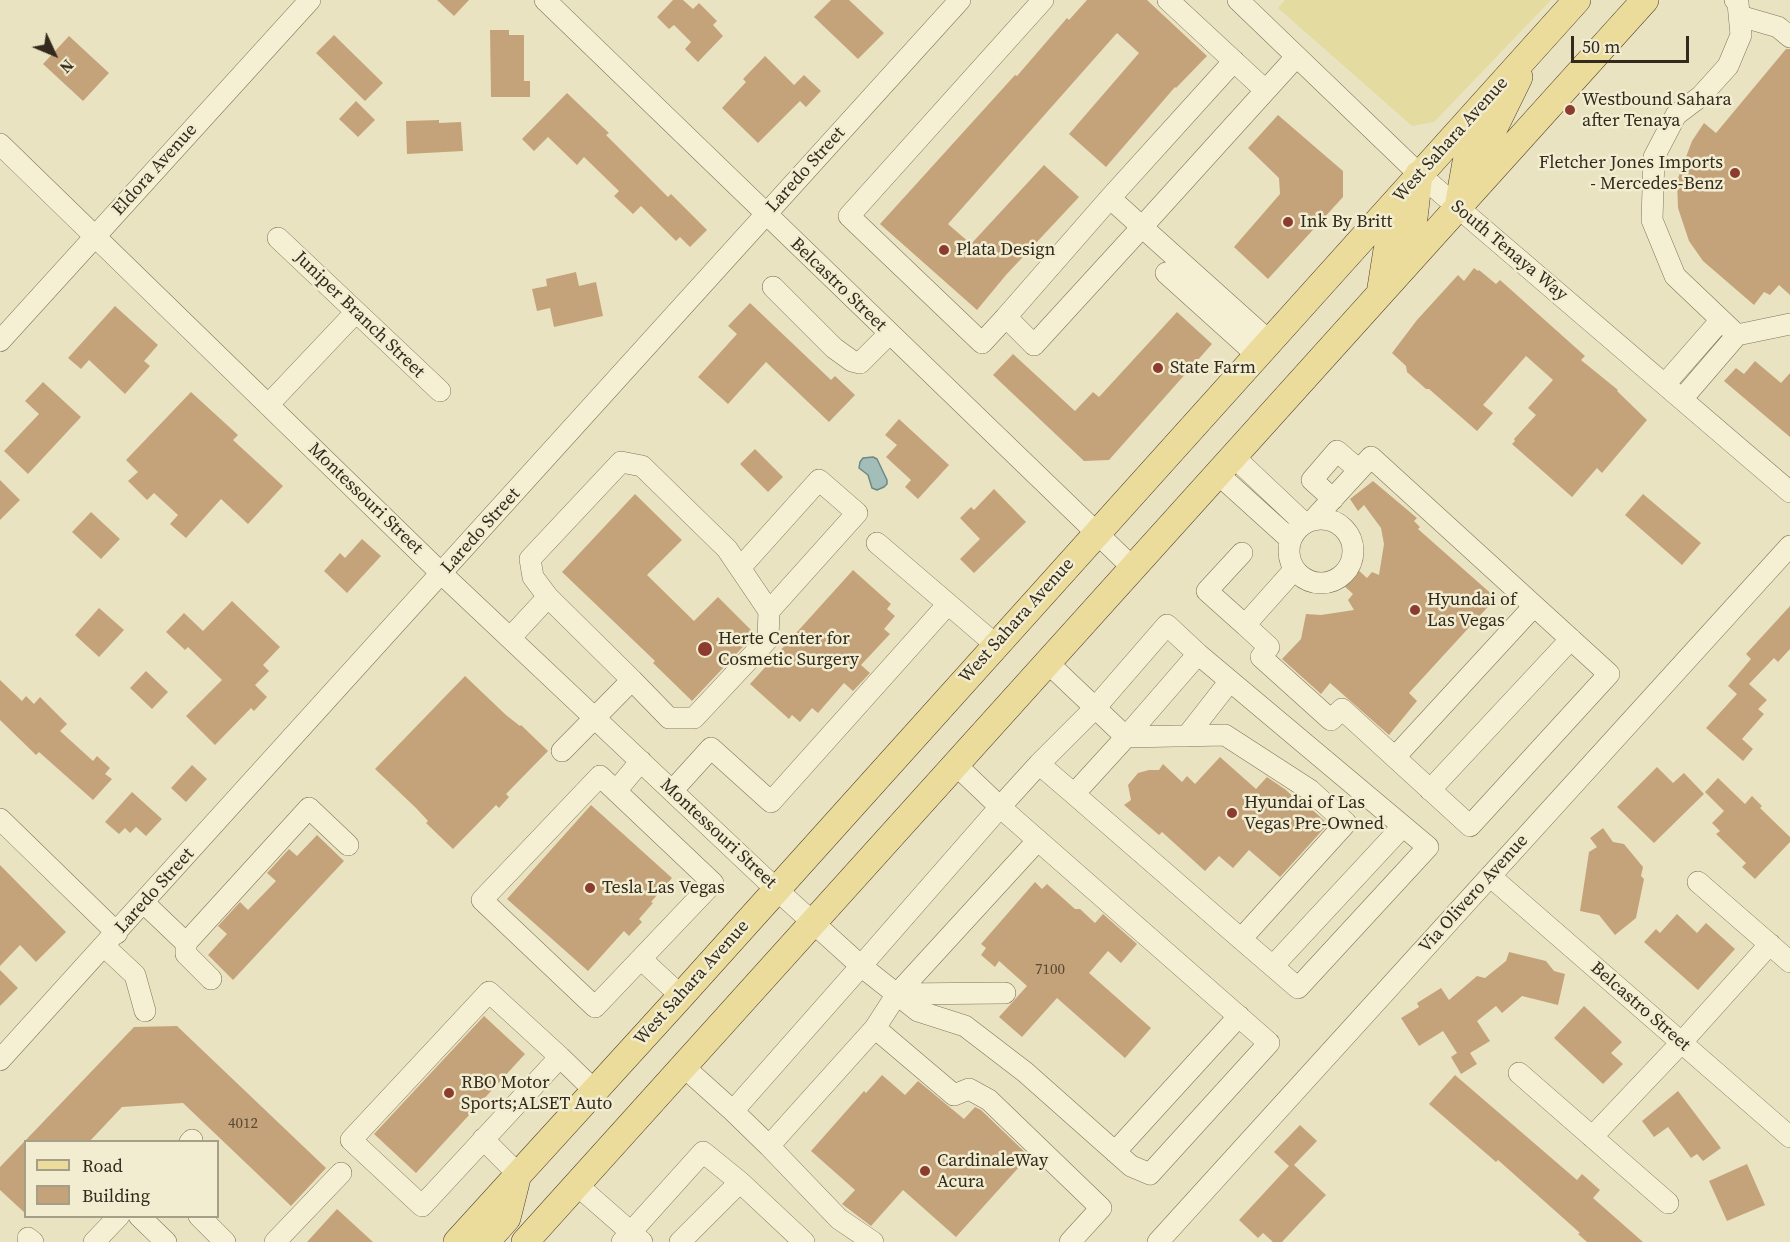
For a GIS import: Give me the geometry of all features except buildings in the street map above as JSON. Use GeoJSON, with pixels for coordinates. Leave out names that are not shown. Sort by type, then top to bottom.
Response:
{"type":"FeatureCollection","features":[{"type":"Feature","properties":{"kind":"main road","name":"West Sahara Avenue"},"geometry":{"type":"LineString","coordinates":[[457,1242],[777,890],[1577,0]]}},
{"type":"Feature","properties":{"kind":"main road"},"geometry":{"type":"LineString","coordinates":[[525,1242],[1645,0]]}},
{"type":"Feature","properties":{"kind":"main road"},"geometry":{"type":"LineString","coordinates":[[1458,207],[1466,162],[1493,130],[1533,49]]}},
{"type":"Feature","properties":{"kind":"main road"},"geometry":{"type":"LineString","coordinates":[[1380,294],[1387,250],[1414,218],[1419,174]]}},
{"type":"Feature","properties":{"kind":"main road"},"geometry":{"type":"LineString","coordinates":[[486,1242],[507,1218],[518,1174]]}},
{"type":"Feature","properties":{"kind":"street","name":"Eldora Avenue"},"geometry":{"type":"LineString","coordinates":[[0,341],[310,0]]}},
{"type":"Feature","properties":{"kind":"street","name":"Belcastro Street"},"geometry":{"type":"LineString","coordinates":[[545,0],[1133,568]]}},
{"type":"Feature","properties":{"kind":"street","name":"Laredo Street"},"geometry":{"type":"LineString","coordinates":[[0,1060],[960,0]]}},
{"type":"Feature","properties":{"kind":"street"},"geometry":{"type":"LineString","coordinates":[[1043,0],[849,216],[982,343],[1234,61]]}},
{"type":"Feature","properties":{"kind":"street"},"geometry":{"type":"LineString","coordinates":[[1168,0],[1265,90]]}},
{"type":"Feature","properties":{"kind":"street","name":"South Tenaya Way"},"geometry":{"type":"LineString","coordinates":[[1238,0],[1419,174],[1790,492]]}},
{"type":"Feature","properties":{"kind":"street"},"geometry":{"type":"LineString","coordinates":[[1737,8],[1778,27],[1790,37]]}},
{"type":"Feature","properties":{"kind":"street"},"geometry":{"type":"LineString","coordinates":[[1737,8],[1741,35],[1728,66],[1701,96],[1676,115],[1654,157],[1652,220],[1674,276],[1737,335]]}},
{"type":"Feature","properties":{"kind":"street"},"geometry":{"type":"LineString","coordinates":[[1006,317],[1034,345],[1296,57]]}},
{"type":"Feature","properties":{"kind":"street","name":"Montessouri Street"},"geometry":{"type":"LineString","coordinates":[[0,144],[442,574],[777,890],[861,966],[918,1011],[965,1026],[1025,1072],[1131,1166],[1150,1174],[1269,1043],[1239,1016]]}},
{"type":"Feature","properties":{"kind":"street"},"geometry":{"type":"LineString","coordinates":[[1110,198],[1142,227],[1172,266],[1263,348]]}},
{"type":"Feature","properties":{"kind":"street","name":"Juniper Branch Street"},"geometry":{"type":"LineString","coordinates":[[278,238],[440,391]]}},
{"type":"Feature","properties":{"kind":"street"},"geometry":{"type":"LineString","coordinates":[[773,287],[834,348],[852,361],[861,363],[889,334]]}},
{"type":"Feature","properties":{"kind":"street"},"geometry":{"type":"LineString","coordinates":[[268,405],[356,312]]}},
{"type":"Feature","properties":{"kind":"street"},"geometry":{"type":"LineString","coordinates":[[1665,384],[1721,320]]}},
{"type":"Feature","properties":{"kind":"street"},"geometry":{"type":"LineString","coordinates":[[1682,399],[1737,335],[1790,324]]}},
{"type":"Feature","properties":{"kind":"street"},"geometry":{"type":"LineString","coordinates":[[1334,499],[1312,480],[1337,451],[1359,470]]}},
{"type":"Feature","properties":{"kind":"street"},"geometry":{"type":"LineString","coordinates":[[1242,553],[1208,591],[1269,648],[1261,657],[1331,720],[1342,709],[1470,826],[1609,674],[1371,457],[1334,499],[1303,527],[1288,550],[1294,570],[1302,578],[1322,584],[1342,576],[1352,558],[1353,547],[1344,528],[1325,519],[1303,527]]}},
{"type":"Feature","properties":{"kind":"street"},"geometry":{"type":"LineString","coordinates":[[621,462],[642,466],[727,549],[769,611],[768,639],[694,717],[669,718],[548,597],[532,578],[530,559],[621,462]]}},
{"type":"Feature","properties":{"kind":"street"},"geometry":{"type":"LineString","coordinates":[[1225,465],[1303,527]]}},
{"type":"Feature","properties":{"kind":"street"},"geometry":{"type":"LineString","coordinates":[[740,568],[819,480],[856,513],[769,611]]}},
{"type":"Feature","properties":{"kind":"street"},"geometry":{"type":"LineString","coordinates":[[877,543],[996,645]]}},
{"type":"Feature","properties":{"kind":"street","name":"Via Olivero Avenue"},"geometry":{"type":"LineString","coordinates":[[1164,1240],[1790,546]]}},
{"type":"Feature","properties":{"kind":"street"},"geometry":{"type":"LineString","coordinates":[[1245,625],[1294,570]]}},
{"type":"Feature","properties":{"kind":"street"},"geometry":{"type":"LineString","coordinates":[[510,638],[548,597]]}},
{"type":"Feature","properties":{"kind":"street"},"geometry":{"type":"LineString","coordinates":[[672,791],[711,748],[771,802],[948,604]]}},
{"type":"Feature","properties":{"kind":"street"},"geometry":{"type":"LineString","coordinates":[[1395,757],[1534,606]]}},
{"type":"Feature","properties":{"kind":"street"},"geometry":{"type":"LineString","coordinates":[[733,1110],[1000,807],[1039,764],[1095,708],[1167,625],[1198,654],[1428,847],[1298,988],[1039,764]]}},
{"type":"Feature","properties":{"kind":"street"},"geometry":{"type":"LineString","coordinates":[[1430,790],[1570,639]]}},
{"type":"Feature","properties":{"kind":"street"},"geometry":{"type":"LineString","coordinates":[[1074,794],[1198,654]]}},
{"type":"Feature","properties":{"kind":"street"},"geometry":{"type":"LineString","coordinates":[[1048,663],[1126,737],[1225,735],[1310,790],[1346,823]]}},
{"type":"Feature","properties":{"kind":"street"},"geometry":{"type":"LineString","coordinates":[[562,751],[632,680]]}},
{"type":"Feature","properties":{"kind":"street"},"geometry":{"type":"LineString","coordinates":[[1187,736],[1230,681]]}},
{"type":"Feature","properties":{"kind":"street"},"geometry":{"type":"LineString","coordinates":[[616,791],[641,761]]}},
{"type":"Feature","properties":{"kind":"street"},"geometry":{"type":"LineString","coordinates":[[956,765],[1000,807],[1239,1016],[1116,1152]]}},
{"type":"Feature","properties":{"kind":"street"},"geometry":{"type":"LineString","coordinates":[[600,776],[616,791],[713,883],[594,1008],[482,900],[600,776]]}},
{"type":"Feature","properties":{"kind":"street"},"geometry":{"type":"LineString","coordinates":[[1241,939],[1369,797]]}},
{"type":"Feature","properties":{"kind":"street"},"geometry":{"type":"LineString","coordinates":[[211,979],[186,954],[186,943],[309,808],[348,845]]}},
{"type":"Feature","properties":{"kind":"street"},"geometry":{"type":"LineString","coordinates":[[0,819],[111,940],[135,975],[145,1011]]}},
{"type":"Feature","properties":{"kind":"street"},"geometry":{"type":"LineString","coordinates":[[1273,966],[1403,826]]}},
{"type":"Feature","properties":{"kind":"street"},"geometry":{"type":"LineString","coordinates":[[769,1146],[875,1028],[897,994],[1038,840]]}},
{"type":"Feature","properties":{"kind":"street","name":"Belcastro Street"},"geometry":{"type":"LineString","coordinates":[[1490,876],[1790,1137]]}},
{"type":"Feature","properties":{"kind":"street"},"geometry":{"type":"LineString","coordinates":[[1698,882],[1790,962]]}},
{"type":"Feature","properties":{"kind":"street"},"geometry":{"type":"LineString","coordinates":[[144,903],[186,943]]}},
{"type":"Feature","properties":{"kind":"street"},"geometry":{"type":"LineString","coordinates":[[1592,1137],[1770,944]]}},
{"type":"Feature","properties":{"kind":"street"},"geometry":{"type":"LineString","coordinates":[[641,959],[681,996]]}},
{"type":"Feature","properties":{"kind":"street"},"geometry":{"type":"LineString","coordinates":[[560,1057],[422,1206],[351,1140],[489,992],[560,1057],[594,1090]]}},
{"type":"Feature","properties":{"kind":"street"},"geometry":{"type":"LineString","coordinates":[[897,994],[1005,993]]}},
{"type":"Feature","properties":{"kind":"street"},"geometry":{"type":"LineString","coordinates":[[875,1028],[954,1095],[969,1089],[989,1100],[1101,1208],[1070,1242]]}},
{"type":"Feature","properties":{"kind":"street"},"geometry":{"type":"LineString","coordinates":[[684,1067],[733,1110],[839,1219],[873,1242]]}},
{"type":"Feature","properties":{"kind":"street"},"geometry":{"type":"LineString","coordinates":[[1519,1073],[1668,1203]]}},
{"type":"Feature","properties":{"kind":"street"},"geometry":{"type":"LineString","coordinates":[[483,1139],[518,1174]]}},
{"type":"Feature","properties":{"kind":"street"},"geometry":{"type":"LineString","coordinates":[[577,1185],[632,1239],[703,1152],[740,1182],[804,1242]]}},
{"type":"Feature","properties":{"kind":"street"},"geometry":{"type":"LineString","coordinates":[[275,1242],[341,1173]]}},
{"type":"Feature","properties":{"kind":"street"},"geometry":{"type":"LineString","coordinates":[[680,1242],[740,1182]]}},
{"type":"Feature","properties":{"kind":"street"},"geometry":{"type":"LineString","coordinates":[[94,1242],[116,1218]]}},
{"type":"Feature","properties":{"kind":"street"},"geometry":{"type":"LineString","coordinates":[[142,1218],[166,1242]]}},
{"type":"Feature","properties":{"kind":"street"},"geometry":{"type":"LineString","coordinates":[[201,1218],[225,1242]]}},
{"type":"Feature","properties":{"kind":"sand"},"geometry":{"type":"Polygon","coordinates":[[[1285,0],[1551,0],[1434,122],[1412,126],[1278,8],[1285,0]]]}},
{"type":"Feature","properties":{"kind":"water"},"geometry":{"type":"Polygon","coordinates":[[[863,458],[877,459],[887,480],[884,487],[877,490],[872,488],[868,475],[859,468],[863,458]]]}},
{"type":"Feature","properties":{"kind":"place","name":"Westbound Sahara after Tenaya"},"geometry":{"type":"Point","coordinates":[1570,110]}},
{"type":"Feature","properties":{"kind":"place","name":"Fletcher Jones Imports - Mercedes-Benz"},"geometry":{"type":"Point","coordinates":[1735,173]}},
{"type":"Feature","properties":{"kind":"place","name":"Ink By Britt"},"geometry":{"type":"Point","coordinates":[1288,222]}},
{"type":"Feature","properties":{"kind":"place","name":"Plata Design"},"geometry":{"type":"Point","coordinates":[944,250]}},
{"type":"Feature","properties":{"kind":"place","name":"State Farm"},"geometry":{"type":"Point","coordinates":[1158,368]}},
{"type":"Feature","properties":{"kind":"place","name":"Hyundai of Las Vegas"},"geometry":{"type":"Point","coordinates":[1415,610]}},
{"type":"Feature","properties":{"kind":"place","name":"Herte Center for Cosmetic Surgery"},"geometry":{"type":"Point","coordinates":[705,649]}},
{"type":"Feature","properties":{"kind":"place","name":"Hyundai of Las Vegas Pre-Owned"},"geometry":{"type":"Point","coordinates":[1232,813]}},
{"type":"Feature","properties":{"kind":"place","name":"Tesla Las Vegas"},"geometry":{"type":"Point","coordinates":[590,888]}},
{"type":"Feature","properties":{"kind":"place","name":"RBO Motor Sports;ALSET Auto"},"geometry":{"type":"Point","coordinates":[449,1093]}},
{"type":"Feature","properties":{"kind":"place","name":"CardinaleWay Acura"},"geometry":{"type":"Point","coordinates":[925,1171]}}]}
